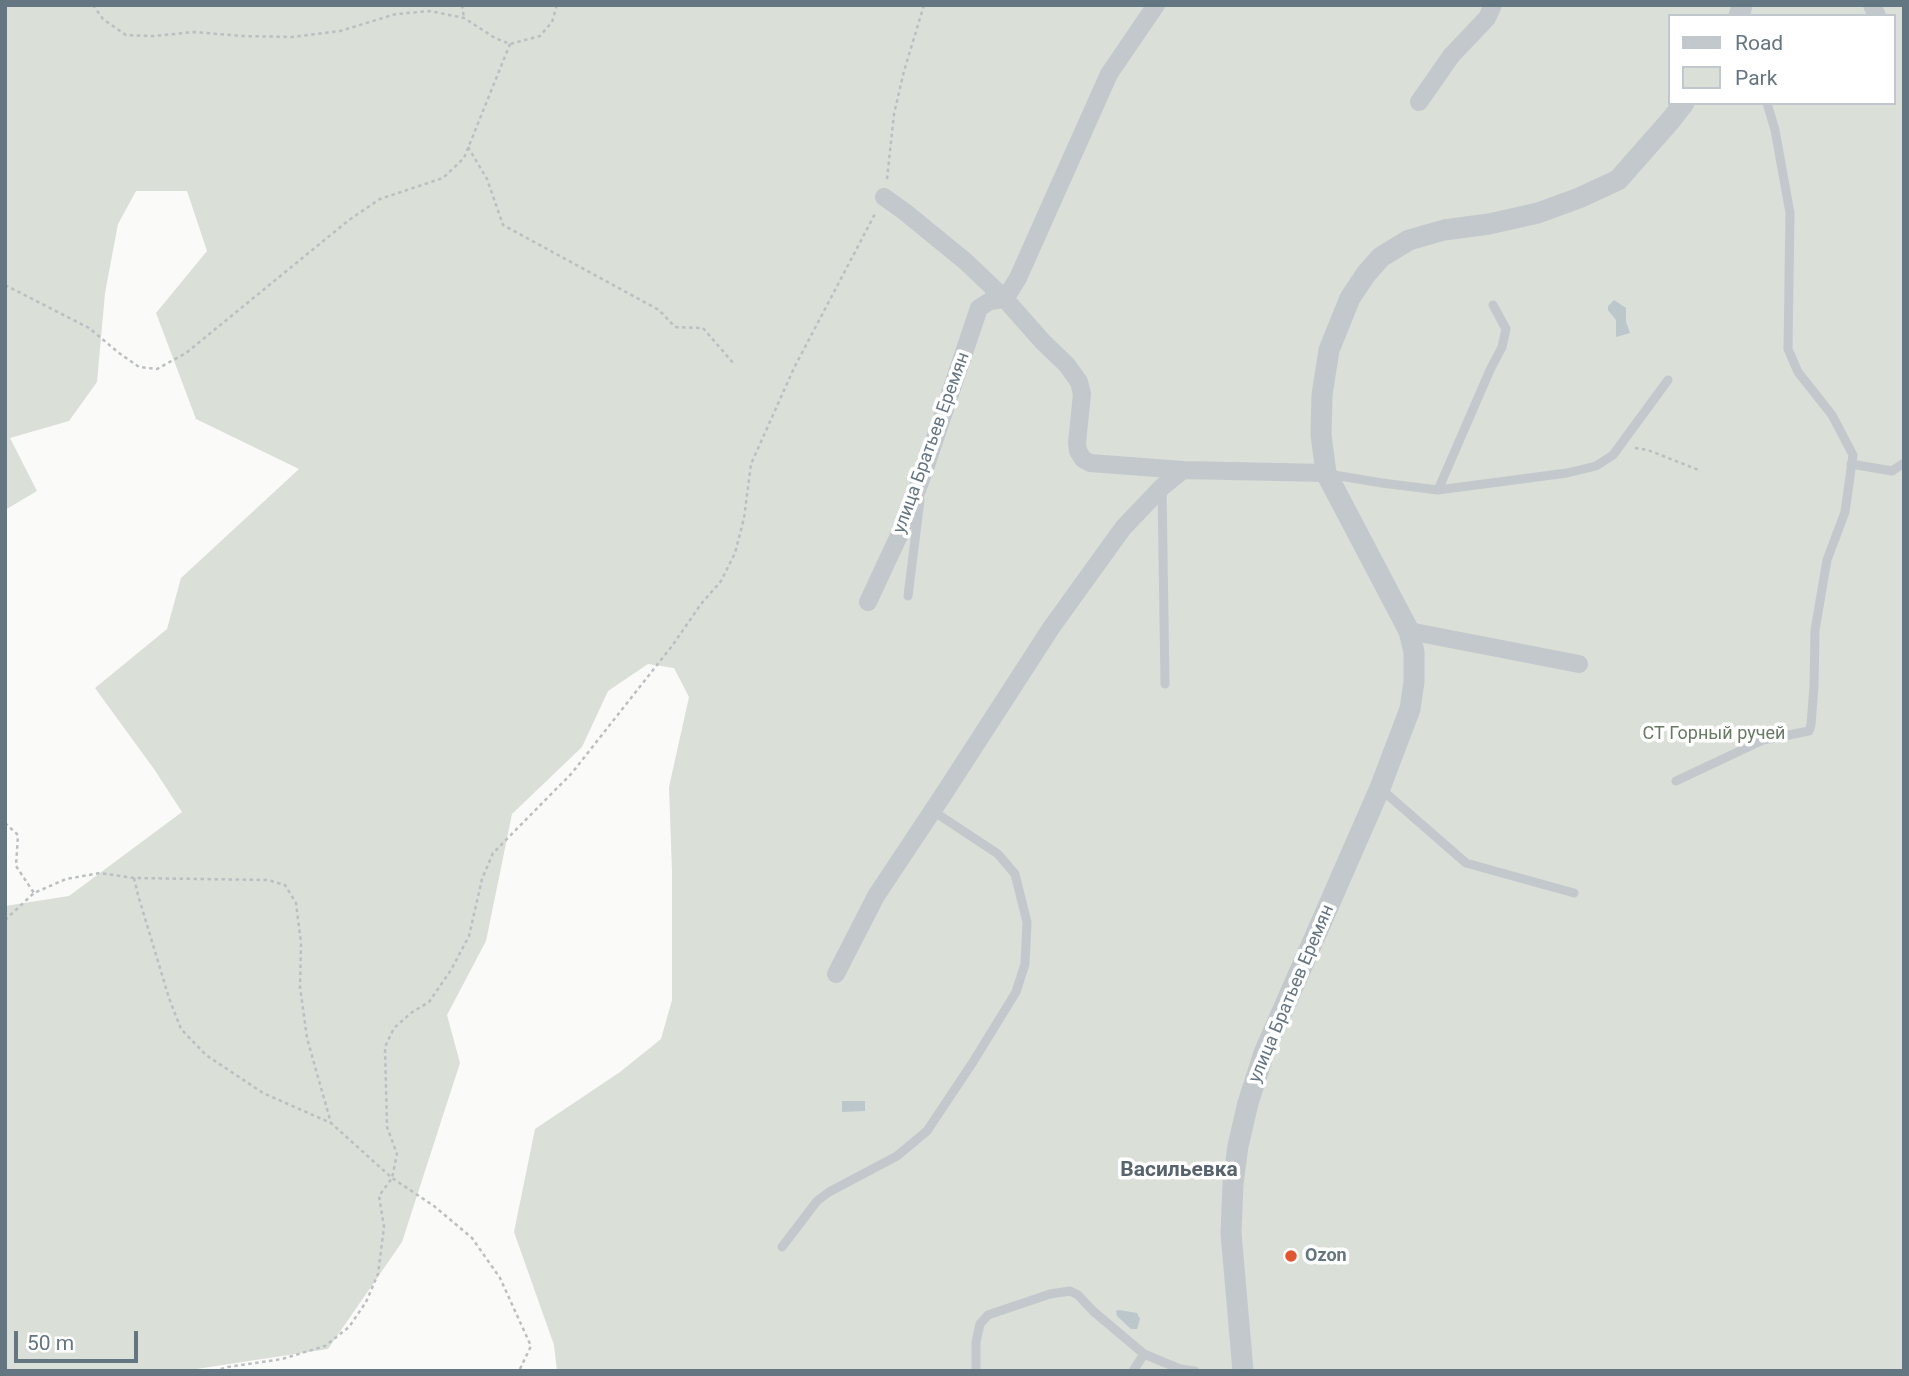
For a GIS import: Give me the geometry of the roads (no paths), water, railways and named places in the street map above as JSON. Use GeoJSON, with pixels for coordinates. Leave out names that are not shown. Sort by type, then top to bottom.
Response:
{"type":"FeatureCollection","features":[{"type":"Feature","properties":{"kind":"street"},"geometry":{"type":"LineString","coordinates":[[1005,299],[1018,278],[1109,74],[1156,5]]}},
{"type":"Feature","properties":{"kind":"street"},"geometry":{"type":"LineString","coordinates":[[1419,102],[1451,56],[1487,18],[1493,5]]}},
{"type":"Feature","properties":{"kind":"street","name":"улица Братьев Еремян"},"geometry":{"type":"LineString","coordinates":[[1242,1371],[1231,1233],[1233,1184],[1248,1103],[1264,1054],[1380,788],[1410,709],[1414,682],[1414,652],[1409,631],[1326,473],[1321,435],[1322,395],[1329,350],[1350,298],[1381,257],[1409,240],[1444,230],[1489,224],[1538,213],[1618,180],[1683,105]]}},
{"type":"Feature","properties":{"kind":"street"},"geometry":{"type":"LineString","coordinates":[[884,197],[965,261],[1067,365],[1079,382],[1082,394],[1077,443],[1083,459],[1090,463],[1183,470],[1326,473]]}},
{"type":"Feature","properties":{"kind":"street","name":"улица Братьев Еремян"},"geometry":{"type":"LineString","coordinates":[[868,602],[902,529],[923,474],[979,307],[990,301],[1005,299]]}},
{"type":"Feature","properties":{"kind":"street"},"geometry":{"type":"LineString","coordinates":[[836,975],[876,896],[1051,628],[1123,528],[1162,487],[1183,470]]}},
{"type":"Feature","properties":{"kind":"street"},"geometry":{"type":"LineString","coordinates":[[1409,631],[1579,664]]}},
{"type":"Feature","properties":{"kind":"lane"},"geometry":{"type":"LineString","coordinates":[[1676,781],[1763,740],[1810,731],[1815,629],[1827,560],[1845,512],[1852,464],[1853,455],[1832,415],[1798,373],[1788,349],[1790,213],[1775,130],[1768,105]]}},
{"type":"Feature","properties":{"kind":"lane"},"geometry":{"type":"LineString","coordinates":[[1438,490],[1502,347],[1506,329],[1493,305]]}},
{"type":"Feature","properties":{"kind":"lane"},"geometry":{"type":"LineString","coordinates":[[1326,473],[1438,490],[1567,473],[1596,466],[1613,455],[1668,380]]}},
{"type":"Feature","properties":{"kind":"lane"},"geometry":{"type":"LineString","coordinates":[[1852,464],[1892,471],[1904,463]]}},
{"type":"Feature","properties":{"kind":"lane"},"geometry":{"type":"LineString","coordinates":[[908,596],[923,474]]}},
{"type":"Feature","properties":{"kind":"lane"},"geometry":{"type":"LineString","coordinates":[[1162,487],[1165,684]]}},
{"type":"Feature","properties":{"kind":"lane"},"geometry":{"type":"LineString","coordinates":[[1380,788],[1466,863],[1574,893]]}},
{"type":"Feature","properties":{"kind":"lane"},"geometry":{"type":"LineString","coordinates":[[782,1247],[817,1201],[897,1156],[927,1131],[1016,992],[1025,964],[1027,922],[1015,874],[998,854],[933,811]]}},
{"type":"Feature","properties":{"kind":"lane"},"geometry":{"type":"LineString","coordinates":[[976,1371],[976,1342],[980,1324],[988,1315],[1050,1294],[1070,1291],[1079,1295],[1093,1311],[1144,1354],[1180,1369],[1195,1371]]}},
{"type":"Feature","properties":{"kind":"lane"},"geometry":{"type":"LineString","coordinates":[[1133,1371],[1144,1354]]}},
{"type":"Feature","properties":{"kind":"place","name":"Ozon"},"geometry":{"type":"Point","coordinates":[1291,1256]}},
{"type":"Feature","properties":{"kind":"district","name":"Васильевка"},"geometry":{"type":"Point","coordinates":[1179,1171]}},
{"type":"Feature","properties":{"kind":"park label","name":"СТ Горный ручей"},"geometry":{"type":"Point","coordinates":[1714,734]}}]}
